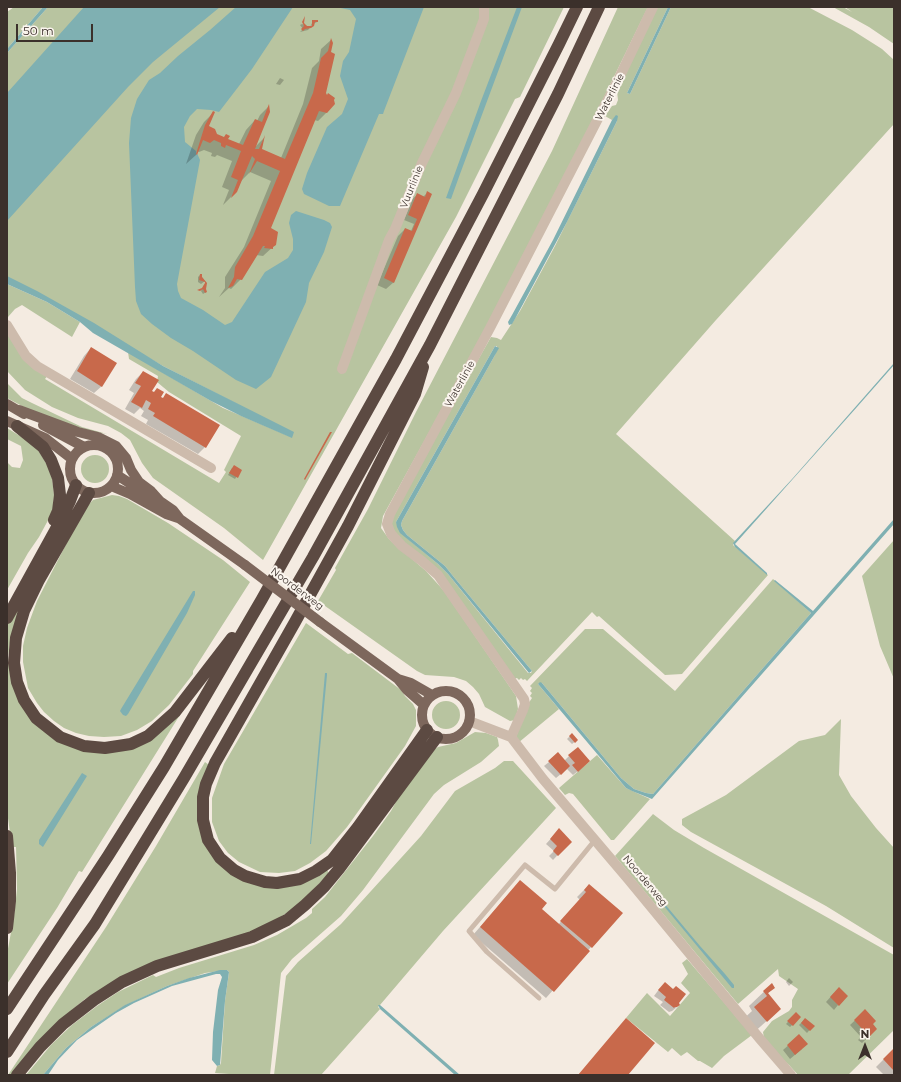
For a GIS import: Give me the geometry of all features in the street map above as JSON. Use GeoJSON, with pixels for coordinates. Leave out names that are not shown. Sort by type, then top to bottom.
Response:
{"type":"FeatureCollection","features":[{"type":"Feature","properties":{"kind":"highway"},"geometry":{"type":"LineString","coordinates":[[7,1009],[108,856],[152,786],[262,599],[400,352],[487,188],[577,7]]}},
{"type":"Feature","properties":{"kind":"highway"},"geometry":{"type":"LineString","coordinates":[[7,1052],[44,995],[95,924],[184,778],[312,557],[430,345],[558,94],[599,7]]}},
{"type":"Feature","properties":{"kind":"highway"},"geometry":{"type":"LineString","coordinates":[[430,345],[415,394],[370,484],[295,622],[215,763],[206,784],[203,797],[203,820],[208,840],[220,858],[234,870],[254,880],[277,883],[300,879],[316,871],[332,860],[432,734]]}},
{"type":"Feature","properties":{"kind":"highway"},"geometry":{"type":"LineString","coordinates":[[12,424],[43,448],[51,460],[58,478],[60,495],[58,511],[49,530],[45,550]]}},
{"type":"Feature","properties":{"kind":"highway"},"geometry":{"type":"LineString","coordinates":[[7,618],[70,502],[76,485]]}},
{"type":"Feature","properties":{"kind":"highway"},"geometry":{"type":"LineString","coordinates":[[89,493],[39,580],[27,605],[20,623],[14,651],[17,682],[24,700],[36,718],[60,737],[84,746],[105,748],[131,744],[148,736],[184,702],[262,599]]}},
{"type":"Feature","properties":{"kind":"highway"},"geometry":{"type":"LineString","coordinates":[[17,1075],[40,1047],[63,1024],[94,1000],[122,982],[157,966],[252,937],[287,920],[324,887],[339,869],[432,734]]}},
{"type":"Feature","properties":{"kind":"highway"},"geometry":{"type":"LineString","coordinates":[[7,836],[10,873],[10,901],[7,928]]}},
{"type":"Feature","properties":{"kind":"main road","name":"Noorderweg"},"geometry":{"type":"LineString","coordinates":[[7,404],[84,447]]}},
{"type":"Feature","properties":{"kind":"main road","name":"Noorderweg"},"geometry":{"type":"LineString","coordinates":[[19,410],[78,432],[98,437],[116,446],[126,458],[131,470],[139,482],[151,491],[160,501]]}},
{"type":"Feature","properties":{"kind":"main road"},"geometry":{"type":"LineString","coordinates":[[12,424],[45,438],[72,459]]}},
{"type":"Feature","properties":{"kind":"main road"},"geometry":{"type":"LineString","coordinates":[[91,445],[106,448],[112,453],[116,460],[118,468],[117,475],[111,486],[105,491],[89,493],[82,490],[72,479],[70,465],[72,459],[77,452],[84,447],[91,445]]}},
{"type":"Feature","properties":{"kind":"main road","name":"Noorderweg"},"geometry":{"type":"LineString","coordinates":[[117,475],[173,510],[180,519]]}},
{"type":"Feature","properties":{"kind":"main road","name":"Noorderweg"},"geometry":{"type":"LineString","coordinates":[[111,486],[130,494],[166,514],[180,519],[245,565],[398,679],[407,690],[424,705]]}},
{"type":"Feature","properties":{"kind":"main road","name":"Noorderweg"},"geometry":{"type":"LineString","coordinates":[[398,679],[411,683],[432,696]]}},
{"type":"Feature","properties":{"kind":"main road"},"geometry":{"type":"LineString","coordinates":[[448,691],[456,693],[467,705],[470,713],[469,721],[460,734],[449,738],[432,734],[423,723],[422,714],[424,705],[432,696],[440,692],[448,691]]}},
{"type":"Feature","properties":{"kind":"street","name":"Vuurlinie"},"geometry":{"type":"LineString","coordinates":[[342,369],[389,240],[422,163],[456,93],[484,19],[484,7]]}},
{"type":"Feature","properties":{"kind":"street","name":"Waterlinie"},"geometry":{"type":"LineString","coordinates":[[511,737],[523,710],[525,704],[524,699],[438,575],[402,546],[391,534],[387,524],[390,514],[490,328],[619,78],[653,7]]}},
{"type":"Feature","properties":{"kind":"street"},"geometry":{"type":"LineString","coordinates":[[7,325],[26,356],[37,366],[211,468]]}},
{"type":"Feature","properties":{"kind":"street"},"geometry":{"type":"LineString","coordinates":[[469,721],[511,737]]}},
{"type":"Feature","properties":{"kind":"street","name":"Noorderweg"},"geometry":{"type":"LineString","coordinates":[[511,737],[543,779],[791,1075]]}},
{"type":"Feature","properties":{"kind":"lane"},"geometry":{"type":"LineString","coordinates":[[539,998],[487,952],[469,931],[525,865],[555,889],[595,840]]}},
{"type":"Feature","properties":{"kind":"green space"},"geometry":{"type":"Polygon","coordinates":[[[14,7],[43,7],[7,49],[7,12],[14,7]]]}},
{"type":"Feature","properties":{"kind":"green space"},"geometry":{"type":"Polygon","coordinates":[[[48,7],[564,7],[520,97],[515,99],[456,217],[263,560],[224,528],[153,478],[142,463],[130,440],[121,433],[108,426],[78,418],[52,407],[25,390],[7,371],[7,332],[48,375],[45,379],[219,483],[226,472],[224,470],[241,436],[169,392],[157,382],[158,376],[129,359],[128,352],[223,408],[291,437],[239,405],[163,366],[7,277],[7,53],[48,7]]]}},
{"type":"Feature","properties":{"kind":"green space"},"geometry":{"type":"Polygon","coordinates":[[[618,7],[648,7],[529,251],[383,516],[381,528],[389,539],[426,571],[445,592],[516,696],[518,709],[515,720],[510,721],[485,707],[479,694],[466,681],[454,677],[425,675],[417,671],[318,601],[368,509],[416,412],[552,151],[618,7]]]}},
{"type":"Feature","properties":{"kind":"green space"},"geometry":{"type":"Polygon","coordinates":[[[657,7],[668,7],[627,93],[630,94],[671,7],[808,7],[852,30],[882,49],[894,60],[894,124],[716,320],[616,434],[735,541],[733,545],[768,575],[682,674],[665,675],[599,616],[597,617],[592,612],[527,681],[521,678],[519,680],[517,678],[514,679],[462,606],[394,534],[390,515],[491,337],[501,340],[520,311],[555,246],[617,121],[617,116],[612,120],[605,116],[612,106],[616,105],[618,100],[617,91],[657,7]],[[495,346],[396,522],[408,539],[448,574],[528,673],[531,673],[532,671],[445,566],[407,535],[401,525],[495,355],[497,346],[495,346]]]}},
{"type":"Feature","properties":{"kind":"green space"},"geometry":{"type":"Polygon","coordinates":[[[833,7],[843,7],[852,12],[845,7],[894,7],[894,44],[869,27],[833,7]]]}},
{"type":"Feature","properties":{"kind":"green space"},"geometry":{"type":"Polygon","coordinates":[[[7,284],[47,302],[80,322],[72,337],[22,305],[15,309],[8,317],[7,284]]]}},
{"type":"Feature","properties":{"kind":"green space"},"geometry":{"type":"Polygon","coordinates":[[[7,383],[22,398],[82,427],[107,434],[90,431],[37,414],[7,398],[7,383]]]}},
{"type":"Feature","properties":{"kind":"green space"},"geometry":{"type":"Polygon","coordinates":[[[7,428],[37,448],[49,468],[54,495],[53,511],[7,590],[7,462],[12,467],[20,468],[23,460],[21,446],[7,439],[7,428]]]}},
{"type":"Feature","properties":{"kind":"green space"},"geometry":{"type":"Polygon","coordinates":[[[95,455],[105,459],[109,469],[105,479],[95,483],[85,479],[81,469],[85,459],[95,455]]]}},
{"type":"Feature","properties":{"kind":"green space"},"geometry":{"type":"Polygon","coordinates":[[[112,495],[127,499],[168,523],[223,560],[250,582],[193,671],[193,674],[169,705],[152,721],[137,730],[121,736],[104,737],[89,736],[64,728],[44,712],[28,688],[23,662],[23,646],[27,628],[37,601],[80,517],[93,500],[112,495]]]}},
{"type":"Feature","properties":{"kind":"green space"},"geometry":{"type":"Polygon","coordinates":[[[894,540],[894,679],[880,646],[862,576],[894,540]]]}},
{"type":"Feature","properties":{"kind":"green space"},"geometry":{"type":"Polygon","coordinates":[[[773,579],[811,613],[653,794],[634,789],[621,778],[542,683],[538,684],[559,709],[518,743],[516,736],[528,704],[532,698],[530,696],[532,693],[530,691],[532,688],[530,686],[585,629],[603,629],[675,691],[773,579]]]}},
{"type":"Feature","properties":{"kind":"green space"},"geometry":{"type":"Polygon","coordinates":[[[22,597],[8,656],[10,674],[34,722],[108,752],[183,710],[82,872],[79,871],[57,908],[7,984],[7,954],[17,889],[16,847],[12,847],[7,811],[7,626],[22,597]]]}},
{"type":"Feature","properties":{"kind":"green space"},"geometry":{"type":"Polygon","coordinates":[[[306,623],[348,654],[352,653],[401,690],[416,710],[416,726],[405,746],[347,827],[326,851],[310,863],[295,871],[279,873],[260,872],[239,862],[228,853],[219,841],[212,822],[212,798],[224,764],[306,623]]]}},
{"type":"Feature","properties":{"kind":"green space"},"geometry":{"type":"Polygon","coordinates":[[[446,701],[456,705],[460,715],[456,725],[446,729],[436,725],[432,715],[436,705],[446,701]]]}},
{"type":"Feature","properties":{"kind":"green space"},"geometry":{"type":"Polygon","coordinates":[[[841,719],[839,775],[851,796],[894,848],[894,948],[826,906],[691,832],[682,825],[682,819],[726,795],[799,741],[825,735],[841,719]]]}},
{"type":"Feature","properties":{"kind":"green space"},"geometry":{"type":"Polygon","coordinates":[[[475,732],[486,733],[497,737],[499,746],[481,762],[444,785],[434,794],[363,890],[341,916],[292,959],[281,973],[270,1075],[215,1073],[217,1066],[221,1063],[225,1001],[229,972],[227,970],[205,973],[167,986],[126,1005],[91,1027],[66,1048],[43,1075],[26,1075],[51,1045],[72,1025],[118,992],[153,975],[156,977],[179,968],[254,945],[277,935],[306,918],[312,913],[312,909],[325,897],[373,836],[391,811],[404,787],[427,755],[438,747],[456,743],[475,732]]]}},
{"type":"Feature","properties":{"kind":"green space"},"geometry":{"type":"Polygon","coordinates":[[[597,755],[626,788],[650,799],[614,840],[611,840],[573,794],[569,793],[565,795],[559,788],[597,755]]]}},
{"type":"Feature","properties":{"kind":"green space"},"geometry":{"type":"Polygon","coordinates":[[[504,761],[513,761],[556,808],[443,931],[378,1007],[380,1009],[321,1075],[274,1075],[286,976],[298,962],[341,924],[421,836],[455,791],[495,768],[504,761]]]}},
{"type":"Feature","properties":{"kind":"green space"},"geometry":{"type":"Polygon","coordinates":[[[205,762],[209,765],[203,779],[209,848],[262,885],[326,867],[329,874],[297,906],[258,929],[121,977],[85,999],[58,1022],[12,1075],[8,1075],[106,927],[156,846],[205,762]]]}},
{"type":"Feature","properties":{"kind":"green space"},"geometry":{"type":"Polygon","coordinates":[[[653,814],[674,830],[704,848],[894,955],[894,1030],[848,1075],[798,1075],[777,1055],[764,1038],[763,1032],[772,1021],[789,1011],[792,1007],[792,1000],[798,989],[779,976],[778,969],[738,1004],[615,856],[653,814]]]}},
{"type":"Feature","properties":{"kind":"green space"},"geometry":{"type":"Polygon","coordinates":[[[687,959],[752,1035],[724,1056],[712,1068],[698,1061],[687,1052],[681,1056],[672,1048],[668,1052],[626,1018],[647,993],[670,1016],[690,993],[681,983],[688,974],[682,963],[687,959]]]}},
{"type":"Feature","properties":{"kind":"water"},"geometry":{"type":"Polygon","coordinates":[[[43,7],[48,7],[7,53],[7,49],[43,7]]]}},
{"type":"Feature","properties":{"kind":"water"},"geometry":{"type":"Polygon","coordinates":[[[84,7],[220,7],[153,62],[128,87],[7,221],[7,93],[84,7]]]}},
{"type":"Feature","properties":{"kind":"water"},"geometry":{"type":"Polygon","coordinates":[[[236,7],[293,7],[252,69],[219,112],[197,109],[190,116],[184,127],[185,142],[196,151],[200,160],[177,284],[181,298],[203,310],[225,325],[232,322],[265,272],[288,258],[293,250],[293,239],[289,223],[291,215],[296,211],[324,220],[330,223],[332,227],[324,252],[309,283],[306,302],[271,377],[256,389],[236,380],[152,324],[141,314],[136,301],[135,287],[129,143],[131,118],[137,99],[149,80],[160,73],[236,7]]]}},
{"type":"Feature","properties":{"kind":"water"},"geometry":{"type":"Polygon","coordinates":[[[336,7],[424,7],[383,114],[379,114],[340,206],[329,206],[304,194],[302,189],[307,173],[327,127],[342,114],[348,99],[340,76],[343,61],[349,52],[356,19],[350,10],[336,7]]]}},
{"type":"Feature","properties":{"kind":"water"},"geometry":{"type":"Polygon","coordinates":[[[517,7],[522,7],[451,199],[446,198],[481,101],[517,7]]]}},
{"type":"Feature","properties":{"kind":"water"},"geometry":{"type":"Polygon","coordinates":[[[668,7],[671,7],[630,94],[627,93],[668,7]]]}},
{"type":"Feature","properties":{"kind":"water"},"geometry":{"type":"Polygon","coordinates":[[[616,115],[618,116],[617,121],[567,222],[515,319],[512,324],[509,325],[508,322],[553,240],[612,120],[616,115]]]}},
{"type":"Feature","properties":{"kind":"water"},"geometry":{"type":"Polygon","coordinates":[[[7,276],[94,323],[163,366],[294,432],[292,438],[211,401],[93,333],[80,322],[47,302],[7,284],[7,276]]]}},
{"type":"Feature","properties":{"kind":"water"},"geometry":{"type":"Polygon","coordinates":[[[495,346],[499,348],[401,525],[407,535],[445,566],[532,671],[529,673],[448,574],[400,533],[396,522],[495,346]]]}},
{"type":"Feature","properties":{"kind":"water"},"geometry":{"type":"Polygon","coordinates":[[[894,363],[894,365],[735,544],[767,573],[767,575],[735,547],[733,543],[793,478],[894,363]]]}},
{"type":"Feature","properties":{"kind":"water"},"geometry":{"type":"Polygon","coordinates":[[[894,519],[894,524],[652,799],[626,788],[538,684],[540,682],[542,683],[621,778],[634,789],[653,794],[811,613],[774,581],[775,580],[813,611],[894,519]]]}},
{"type":"Feature","properties":{"kind":"water"},"geometry":{"type":"Polygon","coordinates":[[[193,591],[195,591],[195,595],[187,613],[128,714],[126,716],[123,715],[120,711],[121,709],[193,591]]]}},
{"type":"Feature","properties":{"kind":"water"},"geometry":{"type":"Polygon","coordinates":[[[325,673],[327,673],[327,675],[310,844],[325,673]]]}},
{"type":"Feature","properties":{"kind":"water"},"geometry":{"type":"Polygon","coordinates":[[[82,773],[87,776],[43,847],[39,844],[39,840],[82,773]]]}},
{"type":"Feature","properties":{"kind":"water"},"geometry":{"type":"Polygon","coordinates":[[[624,858],[627,859],[725,974],[734,985],[734,988],[732,988],[624,858]]]}},
{"type":"Feature","properties":{"kind":"water"},"geometry":{"type":"Polygon","coordinates":[[[220,970],[227,970],[229,972],[220,1065],[217,1066],[212,1060],[213,1032],[218,990],[222,977],[220,974],[216,974],[172,986],[116,1013],[77,1040],[58,1060],[48,1075],[43,1075],[66,1048],[91,1027],[125,1005],[167,986],[189,978],[220,970]]]}},
{"type":"Feature","properties":{"kind":"water"},"geometry":{"type":"Polygon","coordinates":[[[378,1005],[380,1005],[460,1075],[455,1075],[380,1009],[378,1005]]]}},
{"type":"Feature","properties":{"kind":"building"},"geometry":{"type":"Polygon","coordinates":[[[305,16],[304,23],[307,26],[312,26],[312,20],[318,20],[318,22],[315,22],[314,26],[311,28],[303,31],[301,29],[304,26],[302,22],[305,16]]]}},
{"type":"Feature","properties":{"kind":"building"},"geometry":{"type":"Polygon","coordinates":[[[331,38],[333,43],[331,52],[335,54],[326,93],[327,95],[328,93],[335,98],[335,104],[327,113],[319,111],[271,228],[278,232],[276,245],[273,249],[264,248],[265,246],[263,246],[242,280],[237,279],[233,286],[228,288],[234,277],[235,267],[253,236],[280,171],[257,161],[249,174],[255,159],[252,156],[237,192],[231,198],[238,180],[231,177],[241,151],[226,145],[225,148],[221,146],[221,143],[214,140],[210,143],[203,140],[197,155],[196,154],[205,125],[213,111],[215,112],[209,126],[215,129],[217,134],[224,137],[226,134],[230,136],[228,139],[243,145],[255,119],[262,122],[269,104],[270,112],[255,149],[259,149],[265,135],[262,149],[285,159],[313,93],[321,58],[328,51],[331,38]]]}},
{"type":"Feature","properties":{"kind":"building"},"geometry":{"type":"Polygon","coordinates":[[[427,191],[432,194],[394,283],[384,278],[405,228],[412,231],[417,219],[408,215],[417,193],[425,197],[427,191]]]}},
{"type":"Feature","properties":{"kind":"building"},"geometry":{"type":"Polygon","coordinates":[[[200,274],[202,274],[202,277],[207,283],[207,292],[205,293],[203,289],[200,291],[197,290],[202,288],[205,283],[199,280],[200,274]]]}},
{"type":"Feature","properties":{"kind":"building"},"geometry":{"type":"Polygon","coordinates":[[[91,347],[117,363],[102,387],[77,371],[91,347]]]}},
{"type":"Feature","properties":{"kind":"building"},"geometry":{"type":"Polygon","coordinates":[[[143,371],[159,380],[152,391],[154,392],[157,388],[164,392],[161,397],[163,398],[166,393],[220,425],[206,448],[153,416],[155,413],[148,409],[151,403],[146,400],[142,408],[131,402],[141,386],[135,383],[143,371]]]}},
{"type":"Feature","properties":{"kind":"building"},"geometry":{"type":"Polygon","coordinates":[[[330,432],[332,432],[305,480],[304,479],[330,432]]]}},
{"type":"Feature","properties":{"kind":"building"},"geometry":{"type":"Polygon","coordinates":[[[234,465],[242,470],[238,478],[229,473],[234,465]]]}},
{"type":"Feature","properties":{"kind":"building"},"geometry":{"type":"Polygon","coordinates":[[[572,733],[578,740],[575,743],[569,736],[572,733]]]}},
{"type":"Feature","properties":{"kind":"building"},"geometry":{"type":"Polygon","coordinates":[[[578,747],[590,761],[578,772],[572,765],[575,763],[568,755],[578,747]]]}},
{"type":"Feature","properties":{"kind":"building"},"geometry":{"type":"Polygon","coordinates":[[[558,752],[570,766],[561,775],[548,761],[558,752]]]}},
{"type":"Feature","properties":{"kind":"building"},"geometry":{"type":"Polygon","coordinates":[[[559,828],[572,842],[558,856],[553,851],[557,846],[550,839],[559,828]]]}},
{"type":"Feature","properties":{"kind":"building"},"geometry":{"type":"Polygon","coordinates":[[[520,880],[547,903],[542,909],[590,951],[554,992],[480,927],[520,880]]]}},
{"type":"Feature","properties":{"kind":"building"},"geometry":{"type":"Polygon","coordinates":[[[589,884],[623,913],[592,948],[560,921],[586,892],[584,890],[589,884]]]}},
{"type":"Feature","properties":{"kind":"building"},"geometry":{"type":"Polygon","coordinates":[[[665,982],[673,989],[676,986],[686,994],[679,1003],[680,1005],[677,1007],[674,1008],[664,1000],[666,997],[658,990],[665,982]]]}},
{"type":"Feature","properties":{"kind":"building"},"geometry":{"type":"Polygon","coordinates":[[[772,983],[775,988],[768,993],[781,1009],[767,1022],[754,1007],[767,996],[763,991],[772,983]]]}},
{"type":"Feature","properties":{"kind":"building"},"geometry":{"type":"Polygon","coordinates":[[[839,987],[848,996],[839,1006],[830,997],[839,987]]]}},
{"type":"Feature","properties":{"kind":"building"},"geometry":{"type":"Polygon","coordinates":[[[865,1009],[876,1021],[873,1024],[877,1029],[867,1039],[862,1035],[865,1032],[854,1020],[865,1009]]]}},
{"type":"Feature","properties":{"kind":"building"},"geometry":{"type":"Polygon","coordinates":[[[796,1012],[801,1017],[793,1026],[787,1021],[796,1012]]]}},
{"type":"Feature","properties":{"kind":"building"},"geometry":{"type":"Polygon","coordinates":[[[626,1018],[655,1043],[628,1075],[578,1075],[626,1018]]]}},
{"type":"Feature","properties":{"kind":"building"},"geometry":{"type":"Polygon","coordinates":[[[805,1018],[815,1026],[810,1031],[801,1023],[805,1018]]]}},
{"type":"Feature","properties":{"kind":"building"},"geometry":{"type":"Polygon","coordinates":[[[799,1034],[808,1044],[795,1055],[787,1045],[799,1034]]]}},
{"type":"Feature","properties":{"kind":"building"},"geometry":{"type":"Polygon","coordinates":[[[894,1048],[894,1071],[883,1059],[894,1048]]]}}]}
